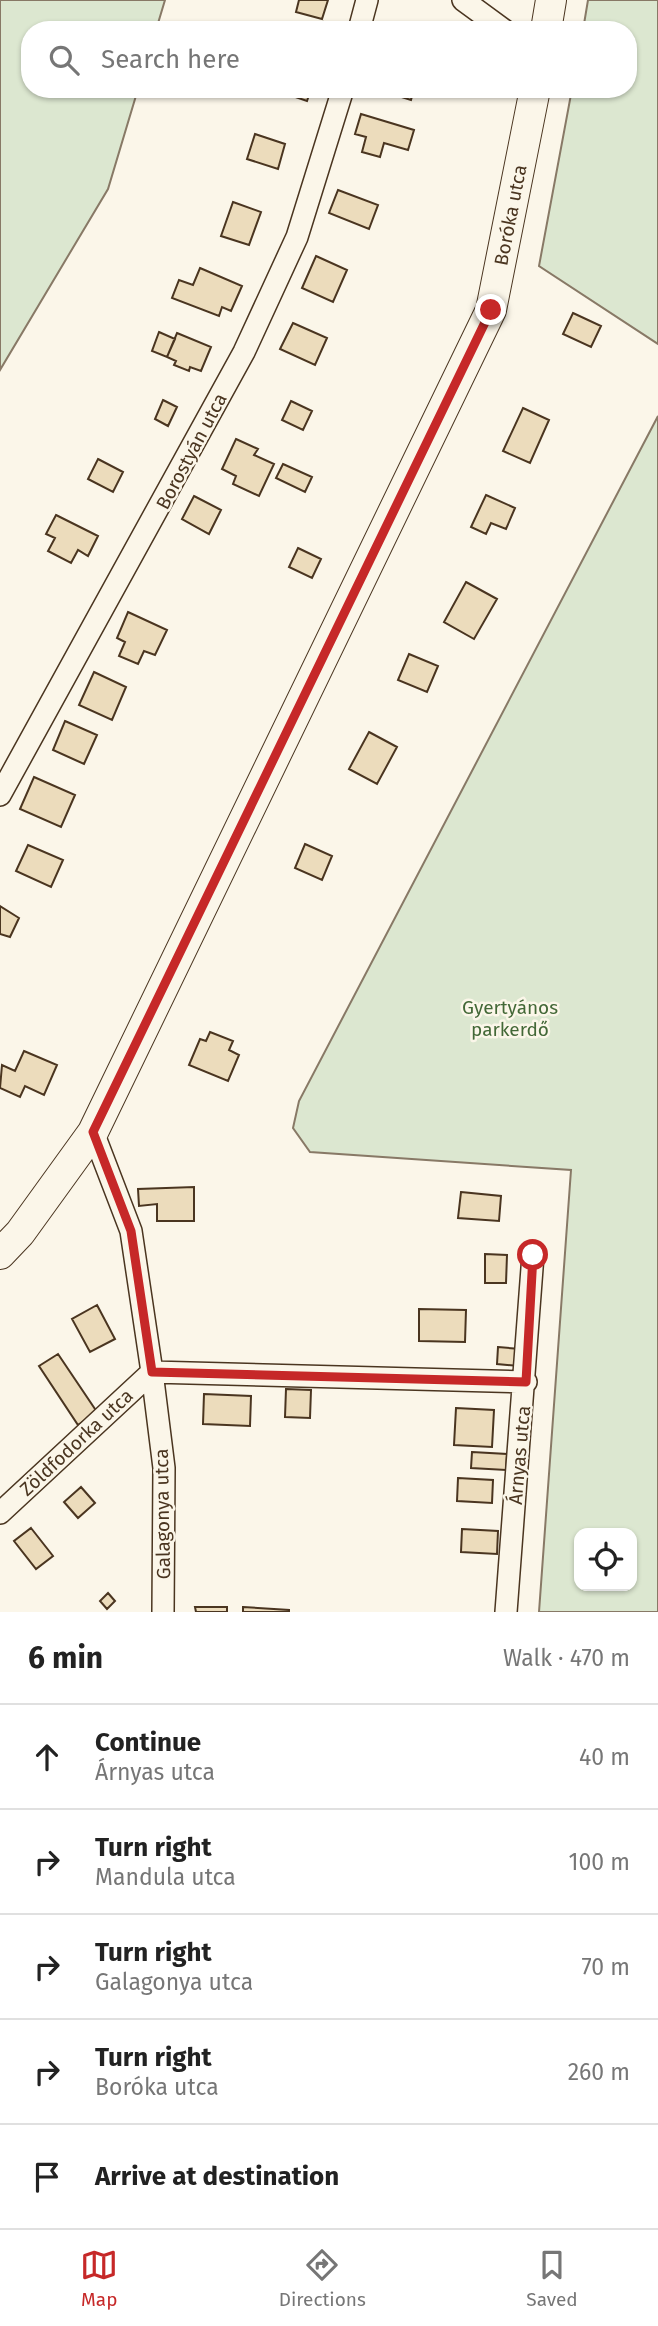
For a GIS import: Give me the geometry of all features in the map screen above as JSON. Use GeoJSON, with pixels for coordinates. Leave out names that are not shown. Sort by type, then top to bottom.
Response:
{"type":"FeatureCollection","features":[{"type":"Feature","properties":{"kind":"street"},"geometry":{"type":"LineString","coordinates":[[361,21],[367,0]]}},
{"type":"Feature","properties":{"kind":"street"},"geometry":{"type":"LineString","coordinates":[[463,0],[492,21]]}},
{"type":"Feature","properties":{"kind":"street"},"geometry":{"type":"LineString","coordinates":[[548,21],[551,0]]}},
{"type":"Feature","properties":{"kind":"street","name":"Borostyán utca"},"geometry":{"type":"LineString","coordinates":[[0,795],[244,352],[297,237],[340,98]]}},
{"type":"Feature","properties":{"kind":"street","name":"Boróka utca"},"geometry":{"type":"LineString","coordinates":[[0,1254],[20,1233],[93,1132],[491,310],[533,98]]}},
{"type":"Feature","properties":{"kind":"street","name":"Galagonya utca"},"geometry":{"type":"LineString","coordinates":[[93,1132],[131,1231],[152,1372],[164,1468],[163,1612]]}},
{"type":"Feature","properties":{"kind":"street","name":"Árnyas utca"},"geometry":{"type":"LineString","coordinates":[[506,1612],[526,1382],[533,1255]]}},
{"type":"Feature","properties":{"kind":"street"},"geometry":{"type":"LineString","coordinates":[[152,1372],[526,1382]]}},
{"type":"Feature","properties":{"kind":"street","name":"Zöldfodorka utca"},"geometry":{"type":"LineString","coordinates":[[0,1513],[152,1372]]}},
{"type":"Feature","properties":{"kind":"green space"},"geometry":{"type":"Polygon","coordinates":[[[0,0],[165,0],[159,21],[21,21],[21,98],[135,98],[108,189],[0,370],[0,0]]]}},
{"type":"Feature","properties":{"kind":"green space"},"geometry":{"type":"Polygon","coordinates":[[[588,0],[658,0],[658,344],[539,266],[570,98],[637,98],[637,21],[584,21],[588,0]]]}},
{"type":"Feature","properties":{"kind":"green space","name":"Gyertyános parkerdő"},"geometry":{"type":"Polygon","coordinates":[[[658,416],[658,1612],[539,1612],[571,1170],[310,1152],[293,1128],[299,1101],[658,416]]]}},
{"type":"Feature","properties":{"kind":"building"},"geometry":{"type":"Polygon","coordinates":[[[299,0],[328,0],[322,19],[296,12],[299,0]]]}},
{"type":"Feature","properties":{"kind":"building"},"geometry":{"type":"Polygon","coordinates":[[[361,114],[414,130],[408,150],[384,143],[380,157],[362,152],[366,137],[355,134],[361,114]]]}},
{"type":"Feature","properties":{"kind":"building"},"geometry":{"type":"Polygon","coordinates":[[[255,134],[285,144],[278,169],[247,159],[255,134]]]}},
{"type":"Feature","properties":{"kind":"building"},"geometry":{"type":"Polygon","coordinates":[[[338,190],[378,205],[369,229],[329,213],[338,190]]]}},
{"type":"Feature","properties":{"kind":"building"},"geometry":{"type":"Polygon","coordinates":[[[233,202],[261,212],[249,245],[221,236],[233,202]]]}},
{"type":"Feature","properties":{"kind":"building"},"geometry":{"type":"Polygon","coordinates":[[[316,256],[347,270],[333,302],[302,288],[316,256]]]}},
{"type":"Feature","properties":{"kind":"building"},"geometry":{"type":"Polygon","coordinates":[[[200,268],[242,286],[231,311],[222,307],[219,316],[172,298],[179,280],[193,285],[200,268]]]}},
{"type":"Feature","properties":{"kind":"building"},"geometry":{"type":"Polygon","coordinates":[[[573,313],[601,326],[591,347],[563,334],[573,313]]]}},
{"type":"Feature","properties":{"kind":"building"},"geometry":{"type":"Polygon","coordinates":[[[293,323],[327,338],[315,365],[280,349],[293,323]]]}},
{"type":"Feature","properties":{"kind":"building"},"geometry":{"type":"Polygon","coordinates":[[[159,332],[175,339],[167,357],[152,351],[159,332]]]}},
{"type":"Feature","properties":{"kind":"building"},"geometry":{"type":"Polygon","coordinates":[[[177,333],[211,347],[201,371],[190,367],[189,371],[174,365],[176,361],[167,357],[177,333]]]}},
{"type":"Feature","properties":{"kind":"building"},"geometry":{"type":"Polygon","coordinates":[[[163,400],[177,407],[168,426],[155,419],[163,400]]]}},
{"type":"Feature","properties":{"kind":"building"},"geometry":{"type":"Polygon","coordinates":[[[291,401],[312,411],[303,430],[282,420],[291,401]]]}},
{"type":"Feature","properties":{"kind":"building"},"geometry":{"type":"Polygon","coordinates":[[[523,408],[549,420],[530,463],[503,451],[523,408]]]}},
{"type":"Feature","properties":{"kind":"building"},"geometry":{"type":"Polygon","coordinates":[[[236,439],[258,449],[254,455],[274,464],[259,496],[233,484],[236,476],[222,469],[236,439]]]}},
{"type":"Feature","properties":{"kind":"building"},"geometry":{"type":"Polygon","coordinates":[[[98,459],[123,472],[113,492],[88,479],[98,459]]]}},
{"type":"Feature","properties":{"kind":"building"},"geometry":{"type":"Polygon","coordinates":[[[283,464],[312,477],[305,492],[276,478],[283,464]]]}},
{"type":"Feature","properties":{"kind":"building"},"geometry":{"type":"Polygon","coordinates":[[[486,495],[515,508],[506,529],[491,523],[486,534],[471,527],[486,495]]]}},
{"type":"Feature","properties":{"kind":"building"},"geometry":{"type":"Polygon","coordinates":[[[194,496],[221,510],[209,534],[182,519],[194,496]]]}},
{"type":"Feature","properties":{"kind":"building"},"geometry":{"type":"Polygon","coordinates":[[[56,515],[98,536],[88,556],[78,550],[71,563],[48,551],[55,538],[46,534],[56,515]]]}},
{"type":"Feature","properties":{"kind":"building"},"geometry":{"type":"Polygon","coordinates":[[[298,548],[321,559],[312,578],[289,567],[298,548]]]}},
{"type":"Feature","properties":{"kind":"building"},"geometry":{"type":"Polygon","coordinates":[[[466,582],[497,599],[474,639],[444,622],[466,582]]]}},
{"type":"Feature","properties":{"kind":"building"},"geometry":{"type":"Polygon","coordinates":[[[128,612],[167,630],[155,655],[144,651],[138,664],[119,656],[125,642],[117,638],[128,612]]]}},
{"type":"Feature","properties":{"kind":"building"},"geometry":{"type":"Polygon","coordinates":[[[409,654],[438,666],[427,692],[398,680],[409,654]]]}},
{"type":"Feature","properties":{"kind":"building"},"geometry":{"type":"Polygon","coordinates":[[[94,672],[126,687],[112,720],[79,705],[94,672]]]}},
{"type":"Feature","properties":{"kind":"building"},"geometry":{"type":"Polygon","coordinates":[[[65,721],[97,735],[84,764],[53,750],[65,721]]]}},
{"type":"Feature","properties":{"kind":"building"},"geometry":{"type":"Polygon","coordinates":[[[369,732],[397,747],[377,784],[349,769],[369,732]]]}},
{"type":"Feature","properties":{"kind":"building"},"geometry":{"type":"Polygon","coordinates":[[[34,777],[75,795],[61,827],[20,809],[34,777]]]}},
{"type":"Feature","properties":{"kind":"building"},"geometry":{"type":"Polygon","coordinates":[[[305,844],[332,856],[322,880],[295,868],[305,844]]]}},
{"type":"Feature","properties":{"kind":"building"},"geometry":{"type":"Polygon","coordinates":[[[28,845],[63,860],[51,887],[16,871],[28,845]]]}},
{"type":"Feature","properties":{"kind":"building"},"geometry":{"type":"Polygon","coordinates":[[[0,906],[19,918],[10,937],[0,934],[0,906]]]}},
{"type":"Feature","properties":{"kind":"building"},"geometry":{"type":"Polygon","coordinates":[[[210,1032],[233,1041],[229,1050],[239,1055],[228,1081],[189,1065],[200,1039],[206,1041],[210,1032]]]}},
{"type":"Feature","properties":{"kind":"building"},"geometry":{"type":"Polygon","coordinates":[[[24,1051],[57,1065],[44,1095],[25,1086],[20,1097],[0,1088],[2,1065],[15,1071],[24,1051]]]}},
{"type":"Feature","properties":{"kind":"building"},"geometry":{"type":"Polygon","coordinates":[[[194,1187],[194,1221],[157,1221],[157,1204],[139,1206],[138,1189],[194,1187]]]}},
{"type":"Feature","properties":{"kind":"building"},"geometry":{"type":"Polygon","coordinates":[[[461,1192],[501,1196],[499,1221],[458,1218],[461,1192]]]}},
{"type":"Feature","properties":{"kind":"building"},"geometry":{"type":"Polygon","coordinates":[[[485,1254],[507,1255],[506,1283],[485,1283],[485,1254]]]}},
{"type":"Feature","properties":{"kind":"building"},"geometry":{"type":"Polygon","coordinates":[[[97,1305],[115,1339],[90,1352],[72,1319],[97,1305]]]}},
{"type":"Feature","properties":{"kind":"building"},"geometry":{"type":"Polygon","coordinates":[[[419,1309],[466,1310],[465,1342],[419,1341],[419,1309]]]}},
{"type":"Feature","properties":{"kind":"building"},"geometry":{"type":"Polygon","coordinates":[[[498,1347],[520,1349],[519,1366],[497,1364],[498,1347]]]}},
{"type":"Feature","properties":{"kind":"building"},"geometry":{"type":"Polygon","coordinates":[[[58,1354],[97,1412],[78,1425],[39,1366],[58,1354]]]}},
{"type":"Feature","properties":{"kind":"building"},"geometry":{"type":"Polygon","coordinates":[[[286,1389],[311,1390],[310,1418],[285,1417],[286,1389]]]}},
{"type":"Feature","properties":{"kind":"building"},"geometry":{"type":"Polygon","coordinates":[[[204,1394],[251,1396],[250,1426],[203,1424],[204,1394]]]}},
{"type":"Feature","properties":{"kind":"building"},"geometry":{"type":"Polygon","coordinates":[[[456,1408],[494,1410],[492,1447],[454,1445],[456,1408]]]}},
{"type":"Feature","properties":{"kind":"building"},"geometry":{"type":"Polygon","coordinates":[[[472,1452],[507,1454],[506,1470],[471,1468],[472,1452]]]}},
{"type":"Feature","properties":{"kind":"building"},"geometry":{"type":"Polygon","coordinates":[[[458,1478],[493,1480],[492,1503],[457,1501],[458,1478]]]}},
{"type":"Feature","properties":{"kind":"building"},"geometry":{"type":"Polygon","coordinates":[[[81,1487],[95,1503],[78,1518],[64,1502],[81,1487]]]}},
{"type":"Feature","properties":{"kind":"building"},"geometry":{"type":"Polygon","coordinates":[[[31,1528],[53,1556],[36,1569],[14,1541],[31,1528]]]}},
{"type":"Feature","properties":{"kind":"building"},"geometry":{"type":"Polygon","coordinates":[[[462,1529],[498,1531],[497,1554],[461,1552],[462,1529]]]}},
{"type":"Feature","properties":{"kind":"building"},"geometry":{"type":"Polygon","coordinates":[[[108,1593],[115,1601],[107,1609],[100,1601],[108,1593]]]}},
{"type":"Feature","properties":{"kind":"building"},"geometry":{"type":"Polygon","coordinates":[[[195,1607],[227,1607],[227,1612],[196,1612],[195,1607]]]}},
{"type":"Feature","properties":{"kind":"building"},"geometry":{"type":"Polygon","coordinates":[[[243,1607],[289,1610],[289,1612],[243,1612],[243,1607]]]}},
{"type":"Feature","properties":{"kind":"route"},"geometry":{"type":"LineString","coordinates":[[491,310],[93,1132],[131,1231],[152,1372],[526,1382],[533,1255]]}}]}
